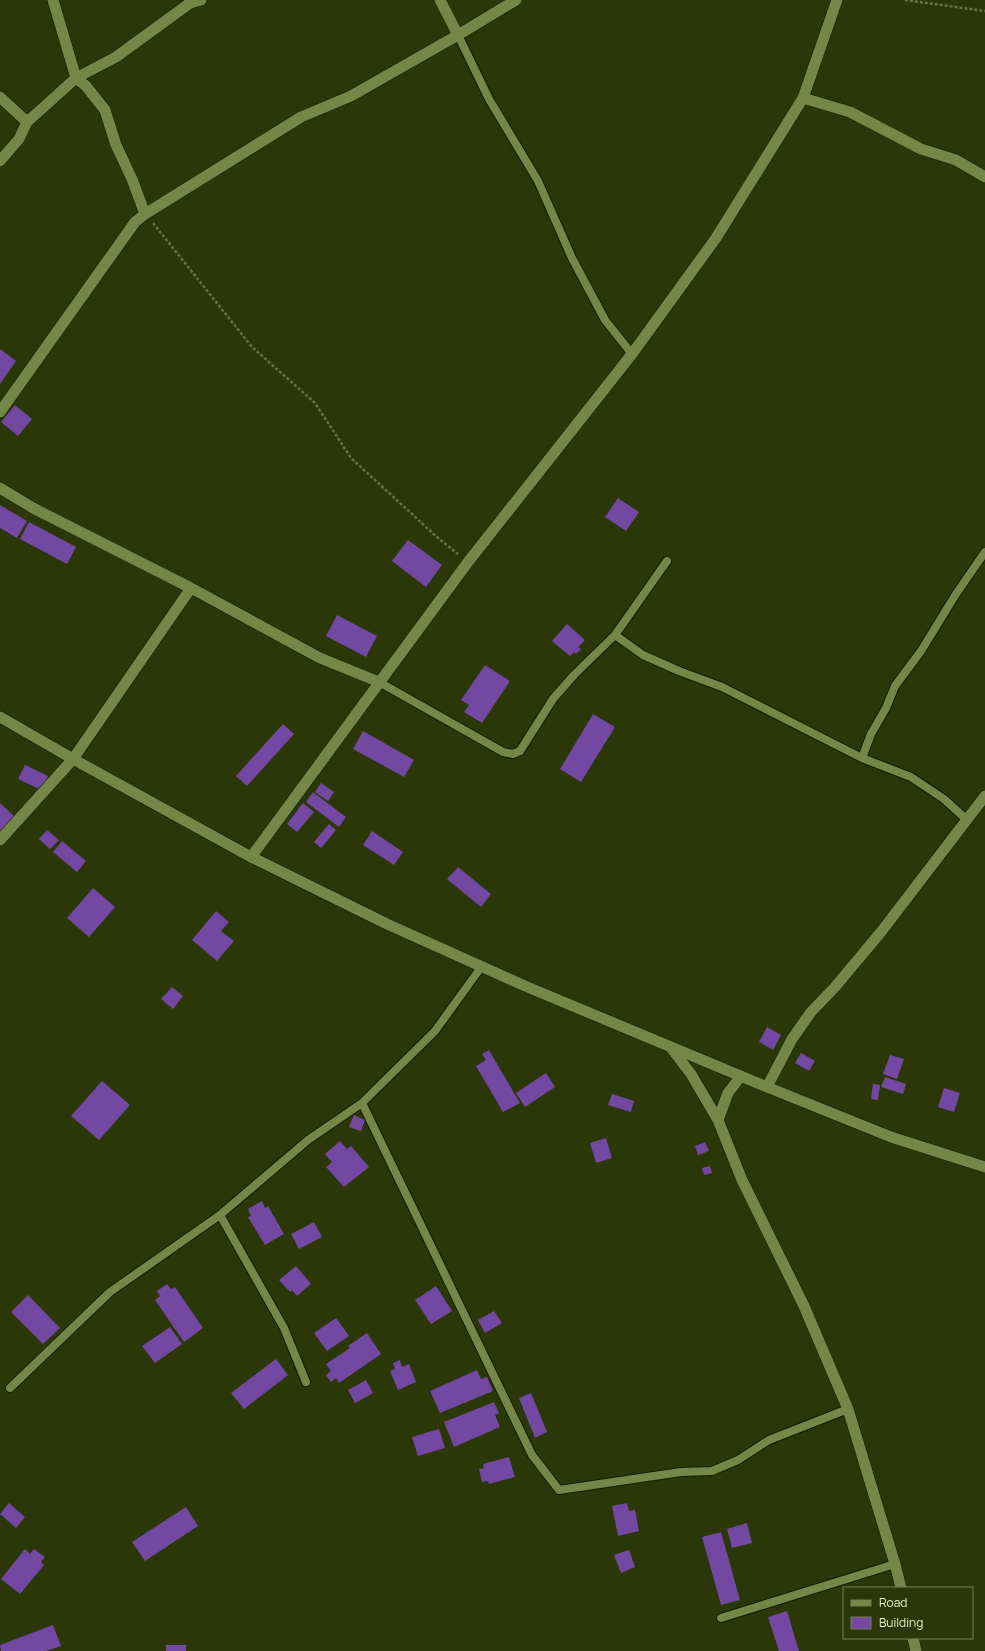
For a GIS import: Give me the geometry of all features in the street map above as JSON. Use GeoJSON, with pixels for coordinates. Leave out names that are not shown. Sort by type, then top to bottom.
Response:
{"type":"FeatureCollection","features":[{"type":"Feature","properties":{"kind":"street"},"geometry":{"type":"LineString","coordinates":[[53,0],[76,78],[86,86],[105,110],[116,145],[132,179],[145,214]]}},
{"type":"Feature","properties":{"kind":"street"},"geometry":{"type":"LineString","coordinates":[[0,161],[19,139],[27,122],[76,78],[116,56],[190,3],[201,0]]}},
{"type":"Feature","properties":{"kind":"street"},"geometry":{"type":"LineString","coordinates":[[440,0],[458,35]]}},
{"type":"Feature","properties":{"kind":"street"},"geometry":{"type":"LineString","coordinates":[[0,412],[135,222],[145,214],[301,117],[351,96],[516,0]]}},
{"type":"Feature","properties":{"kind":"street"},"geometry":{"type":"LineString","coordinates":[[251,857],[468,562],[632,354],[716,238],[803,98],[837,0]]}},
{"type":"Feature","properties":{"kind":"street"},"geometry":{"type":"LineString","coordinates":[[0,97],[27,122]]}},
{"type":"Feature","properties":{"kind":"street"},"geometry":{"type":"LineString","coordinates":[[803,98],[850,112],[921,149],[956,160],[985,177]]}},
{"type":"Feature","properties":{"kind":"street"},"geometry":{"type":"LineString","coordinates":[[0,488],[33,508],[191,588],[320,658],[379,682]]}},
{"type":"Feature","properties":{"kind":"street"},"geometry":{"type":"LineString","coordinates":[[0,840],[73,759],[191,588]]}},
{"type":"Feature","properties":{"kind":"street"},"geometry":{"type":"LineString","coordinates":[[0,717],[251,857],[388,924],[672,1049],[892,1137],[985,1167]]}},
{"type":"Feature","properties":{"kind":"street"},"geometry":{"type":"LineString","coordinates":[[767,1087],[792,1038],[811,1012],[835,987],[881,932],[985,796]]}},
{"type":"Feature","properties":{"kind":"street"},"geometry":{"type":"LineString","coordinates":[[672,1049],[691,1074],[718,1120],[742,1180],[804,1306],[848,1409],[901,1587]]}},
{"type":"Feature","properties":{"kind":"street"},"geometry":{"type":"LineString","coordinates":[[718,1120],[728,1093],[742,1076]]}},
{"type":"Feature","properties":{"kind":"street"},"geometry":{"type":"LineString","coordinates":[[913,1639],[916,1651]]}},
{"type":"Feature","properties":{"kind":"lane"},"geometry":{"type":"LineString","coordinates":[[458,35],[489,99],[538,181],[572,258],[605,320],[632,354]]}},
{"type":"Feature","properties":{"kind":"lane"},"geometry":{"type":"LineString","coordinates":[[862,758],[871,734],[886,708],[895,686],[921,651],[956,594],[985,552]]}},
{"type":"Feature","properties":{"kind":"lane"},"geometry":{"type":"LineString","coordinates":[[379,682],[503,752],[513,754],[520,751],[553,699],[574,674],[615,635],[667,561]]}},
{"type":"Feature","properties":{"kind":"lane"},"geometry":{"type":"LineString","coordinates":[[615,635],[643,655],[679,671],[722,687],[862,758],[911,777],[944,799],[966,819]]}},
{"type":"Feature","properties":{"kind":"lane"},"geometry":{"type":"LineString","coordinates":[[10,1388],[110,1292],[220,1215],[308,1140],[362,1103],[435,1031],[482,966]]}},
{"type":"Feature","properties":{"kind":"lane"},"geometry":{"type":"LineString","coordinates":[[362,1103],[532,1455],[559,1490],[681,1472],[712,1471],[738,1460],[769,1440],[848,1409]]}},
{"type":"Feature","properties":{"kind":"lane"},"geometry":{"type":"LineString","coordinates":[[220,1215],[284,1328],[306,1382]]}},
{"type":"Feature","properties":{"kind":"lane"},"geometry":{"type":"LineString","coordinates":[[721,1618],[895,1564]]}},
{"type":"Feature","properties":{"kind":"path"},"geometry":{"type":"LineString","coordinates":[[905,0],[985,11]]}},
{"type":"Feature","properties":{"kind":"path"},"geometry":{"type":"LineString","coordinates":[[145,214],[252,347],[315,403],[351,458],[438,538],[468,562]]}},
{"type":"Feature","properties":{"kind":"building"},"geometry":{"type":"Polygon","coordinates":[[[0,349],[16,361],[0,384],[0,349]]]}},
{"type":"Feature","properties":{"kind":"building"},"geometry":{"type":"Polygon","coordinates":[[[15,405],[32,419],[18,436],[1,422],[15,405]]]}},
{"type":"Feature","properties":{"kind":"building"},"geometry":{"type":"Polygon","coordinates":[[[618,498],[639,512],[626,531],[605,517],[618,498]]]}},
{"type":"Feature","properties":{"kind":"building"},"geometry":{"type":"Polygon","coordinates":[[[0,505],[27,521],[17,538],[0,528],[0,505]]]}},
{"type":"Feature","properties":{"kind":"building"},"geometry":{"type":"Polygon","coordinates":[[[29,522],[76,547],[67,564],[20,539],[29,522]]]}},
{"type":"Feature","properties":{"kind":"building"},"geometry":{"type":"Polygon","coordinates":[[[408,540],[442,565],[426,587],[392,561],[408,540]]]}},
{"type":"Feature","properties":{"kind":"building"},"geometry":{"type":"Polygon","coordinates":[[[337,615],[377,636],[366,657],[326,636],[337,615]]]}},
{"type":"Feature","properties":{"kind":"building"},"geometry":{"type":"Polygon","coordinates":[[[567,624],[585,640],[578,647],[581,649],[576,654],[574,652],[570,656],[552,641],[567,624]]]}},
{"type":"Feature","properties":{"kind":"building"},"geometry":{"type":"Polygon","coordinates":[[[485,665],[510,681],[482,723],[464,712],[469,705],[461,700],[485,665]]]}},
{"type":"Feature","properties":{"kind":"building"},"geometry":{"type":"Polygon","coordinates":[[[593,714],[615,727],[581,782],[560,769],[593,714]]]}},
{"type":"Feature","properties":{"kind":"building"},"geometry":{"type":"Polygon","coordinates":[[[283,724],[294,734],[247,786],[236,776],[283,724]]]}},
{"type":"Feature","properties":{"kind":"building"},"geometry":{"type":"Polygon","coordinates":[[[363,731],[414,760],[404,777],[353,749],[363,731]]]}},
{"type":"Feature","properties":{"kind":"building"},"geometry":{"type":"Polygon","coordinates":[[[25,765],[48,776],[41,790],[18,779],[25,765]]]}},
{"type":"Feature","properties":{"kind":"building"},"geometry":{"type":"Polygon","coordinates":[[[321,783],[334,792],[328,801],[315,792],[321,783]]]}},
{"type":"Feature","properties":{"kind":"building"},"geometry":{"type":"Polygon","coordinates":[[[313,792],[346,817],[339,827],[306,802],[313,792]]]}},
{"type":"Feature","properties":{"kind":"building"},"geometry":{"type":"Polygon","coordinates":[[[0,803],[16,818],[0,835],[0,803]]]}},
{"type":"Feature","properties":{"kind":"building"},"geometry":{"type":"Polygon","coordinates":[[[303,803],[314,812],[297,832],[287,824],[303,803]]]}},
{"type":"Feature","properties":{"kind":"building"},"geometry":{"type":"Polygon","coordinates":[[[329,824],[336,830],[321,848],[314,842],[329,824]]]}},
{"type":"Feature","properties":{"kind":"building"},"geometry":{"type":"Polygon","coordinates":[[[47,830],[59,840],[50,849],[39,839],[47,830]]]}},
{"type":"Feature","properties":{"kind":"building"},"geometry":{"type":"Polygon","coordinates":[[[372,831],[403,852],[394,865],[363,845],[372,831]]]}},
{"type":"Feature","properties":{"kind":"building"},"geometry":{"type":"Polygon","coordinates":[[[62,841],[86,861],[77,872],[53,852],[62,841]]]}},
{"type":"Feature","properties":{"kind":"building"},"geometry":{"type":"Polygon","coordinates":[[[458,867],[491,894],[481,907],[447,879],[458,867]]]}},
{"type":"Feature","properties":{"kind":"building"},"geometry":{"type":"Polygon","coordinates":[[[93,888],[115,907],[89,937],[67,918],[93,888]]]}},
{"type":"Feature","properties":{"kind":"building"},"geometry":{"type":"Polygon","coordinates":[[[216,911],[229,922],[221,931],[234,941],[217,961],[192,940],[216,911]]]}},
{"type":"Feature","properties":{"kind":"building"},"geometry":{"type":"Polygon","coordinates":[[[172,987],[183,996],[173,1009],[161,999],[172,987]]]}},
{"type":"Feature","properties":{"kind":"building"},"geometry":{"type":"Polygon","coordinates":[[[767,1027],[781,1035],[773,1050],[759,1042],[767,1027]]]}},
{"type":"Feature","properties":{"kind":"building"},"geometry":{"type":"Polygon","coordinates":[[[489,1050],[520,1103],[503,1112],[476,1066],[486,1060],[482,1054],[489,1050]]]}},
{"type":"Feature","properties":{"kind":"building"},"geometry":{"type":"Polygon","coordinates":[[[801,1053],[815,1061],[809,1071],[795,1063],[801,1053]]]}},
{"type":"Feature","properties":{"kind":"building"},"geometry":{"type":"Polygon","coordinates":[[[890,1055],[904,1059],[897,1079],[883,1074],[890,1055]]]}},
{"type":"Feature","properties":{"kind":"building"},"geometry":{"type":"Polygon","coordinates":[[[546,1073],[555,1087],[525,1107],[516,1093],[546,1073]]]}},
{"type":"Feature","properties":{"kind":"building"},"geometry":{"type":"Polygon","coordinates":[[[885,1077],[906,1084],[903,1094],[881,1087],[885,1077]]]}},
{"type":"Feature","properties":{"kind":"building"},"geometry":{"type":"Polygon","coordinates":[[[102,1081],[130,1105],[99,1140],[71,1116],[102,1081]]]}},
{"type":"Feature","properties":{"kind":"building"},"geometry":{"type":"Polygon","coordinates":[[[873,1084],[880,1085],[878,1100],[871,1099],[873,1084]]]}},
{"type":"Feature","properties":{"kind":"building"},"geometry":{"type":"Polygon","coordinates":[[[944,1088],[960,1093],[954,1112],[938,1107],[944,1088]]]}},
{"type":"Feature","properties":{"kind":"building"},"geometry":{"type":"Polygon","coordinates":[[[612,1094],[634,1101],[631,1112],[608,1105],[612,1094]]]}},
{"type":"Feature","properties":{"kind":"building"},"geometry":{"type":"Polygon","coordinates":[[[354,1115],[365,1120],[361,1131],[349,1127],[354,1115]]]}},
{"type":"Feature","properties":{"kind":"building"},"geometry":{"type":"Polygon","coordinates":[[[606,1138],[612,1158],[596,1163],[590,1143],[606,1138]]]}},
{"type":"Feature","properties":{"kind":"building"},"geometry":{"type":"Polygon","coordinates":[[[340,1141],[347,1149],[351,1146],[369,1167],[344,1187],[326,1167],[332,1162],[325,1154],[340,1141]]]}},
{"type":"Feature","properties":{"kind":"building"},"geometry":{"type":"Polygon","coordinates":[[[705,1142],[709,1151],[698,1155],[695,1146],[705,1142]]]}},
{"type":"Feature","properties":{"kind":"building"},"geometry":{"type":"Polygon","coordinates":[[[710,1166],[712,1173],[704,1175],[702,1168],[710,1166]]]}},
{"type":"Feature","properties":{"kind":"building"},"geometry":{"type":"Polygon","coordinates":[[[262,1201],[265,1208],[268,1206],[284,1234],[265,1245],[248,1217],[251,1216],[248,1209],[262,1201]]]}},
{"type":"Feature","properties":{"kind":"building"},"geometry":{"type":"Polygon","coordinates":[[[314,1222],[322,1237],[299,1249],[291,1234],[314,1222]]]}},
{"type":"Feature","properties":{"kind":"building"},"geometry":{"type":"Polygon","coordinates":[[[296,1266],[311,1284],[297,1296],[292,1290],[290,1292],[279,1280],[296,1266]]]}},
{"type":"Feature","properties":{"kind":"building"},"geometry":{"type":"Polygon","coordinates":[[[167,1284],[171,1289],[175,1287],[203,1328],[184,1342],[155,1300],[160,1296],[157,1291],[167,1284]]]}},
{"type":"Feature","properties":{"kind":"building"},"geometry":{"type":"Polygon","coordinates":[[[436,1286],[452,1311],[431,1324],[415,1300],[436,1286]]]}},
{"type":"Feature","properties":{"kind":"building"},"geometry":{"type":"Polygon","coordinates":[[[28,1295],[60,1328],[43,1344],[11,1312],[28,1295]]]}},
{"type":"Feature","properties":{"kind":"building"},"geometry":{"type":"Polygon","coordinates":[[[494,1311],[502,1323],[485,1333],[478,1320],[494,1311]]]}},
{"type":"Feature","properties":{"kind":"building"},"geometry":{"type":"Polygon","coordinates":[[[336,1318],[349,1336],[327,1351],[314,1333],[336,1318]]]}},
{"type":"Feature","properties":{"kind":"building"},"geometry":{"type":"Polygon","coordinates":[[[170,1327],[182,1344],[155,1363],[142,1346],[170,1327]]]}},
{"type":"Feature","properties":{"kind":"building"},"geometry":{"type":"Polygon","coordinates":[[[367,1333],[381,1354],[339,1383],[336,1378],[331,1382],[326,1375],[331,1371],[326,1364],[350,1348],[348,1346],[367,1333]]]}},
{"type":"Feature","properties":{"kind":"building"},"geometry":{"type":"Polygon","coordinates":[[[276,1359],[288,1375],[244,1409],[231,1393],[276,1359]]]}},
{"type":"Feature","properties":{"kind":"building"},"geometry":{"type":"Polygon","coordinates":[[[400,1360],[402,1367],[409,1364],[416,1382],[398,1390],[390,1371],[395,1369],[393,1363],[400,1360]]]}},
{"type":"Feature","properties":{"kind":"building"},"geometry":{"type":"Polygon","coordinates":[[[477,1370],[481,1379],[487,1377],[493,1391],[440,1413],[430,1391],[477,1370]]]}},
{"type":"Feature","properties":{"kind":"building"},"geometry":{"type":"Polygon","coordinates":[[[366,1380],[373,1393],[355,1403],[348,1390],[366,1380]]]}},
{"type":"Feature","properties":{"kind":"building"},"geometry":{"type":"Polygon","coordinates":[[[531,1393],[547,1432],[535,1438],[519,1398],[531,1393]]]}},
{"type":"Feature","properties":{"kind":"building"},"geometry":{"type":"Polygon","coordinates":[[[494,1402],[499,1413],[495,1415],[500,1427],[454,1447],[444,1422],[494,1402]]]}},
{"type":"Feature","properties":{"kind":"building"},"geometry":{"type":"Polygon","coordinates":[[[439,1429],[445,1448],[418,1456],[412,1437],[439,1429]]]}},
{"type":"Feature","properties":{"kind":"building"},"geometry":{"type":"Polygon","coordinates":[[[509,1457],[515,1477],[489,1484],[488,1481],[482,1482],[479,1469],[484,1468],[483,1464],[509,1457]]]}},
{"type":"Feature","properties":{"kind":"building"},"geometry":{"type":"Polygon","coordinates":[[[9,1503],[25,1517],[16,1528],[0,1514],[9,1503]]]}},
{"type":"Feature","properties":{"kind":"building"},"geometry":{"type":"Polygon","coordinates":[[[627,1503],[629,1511],[635,1510],[639,1531],[618,1536],[612,1506],[627,1503]]]}},
{"type":"Feature","properties":{"kind":"building"},"geometry":{"type":"Polygon","coordinates":[[[186,1507],[198,1526],[145,1561],[132,1542],[186,1507]]]}},
{"type":"Feature","properties":{"kind":"building"},"geometry":{"type":"Polygon","coordinates":[[[747,1523],[752,1543],[732,1548],[727,1529],[747,1523]]]}},
{"type":"Feature","properties":{"kind":"building"},"geometry":{"type":"Polygon","coordinates":[[[721,1532],[740,1600],[721,1605],[702,1537],[721,1532]]]}},
{"type":"Feature","properties":{"kind":"building"},"geometry":{"type":"Polygon","coordinates":[[[25,1549],[30,1554],[34,1549],[45,1557],[41,1562],[44,1565],[20,1594],[1,1579],[25,1549]]]}},
{"type":"Feature","properties":{"kind":"building"},"geometry":{"type":"Polygon","coordinates":[[[629,1550],[635,1567],[621,1573],[614,1555],[629,1550]]]}},
{"type":"Feature","properties":{"kind":"building"},"geometry":{"type":"Polygon","coordinates":[[[787,1611],[799,1651],[779,1651],[768,1617],[787,1611]]]}},
{"type":"Feature","properties":{"kind":"building"},"geometry":{"type":"Polygon","coordinates":[[[53,1625],[61,1646],[46,1651],[1,1651],[0,1645],[53,1625]]]}},
{"type":"Feature","properties":{"kind":"building"},"geometry":{"type":"Polygon","coordinates":[[[166,1645],[186,1645],[186,1651],[166,1651],[166,1645]]]}}]}
